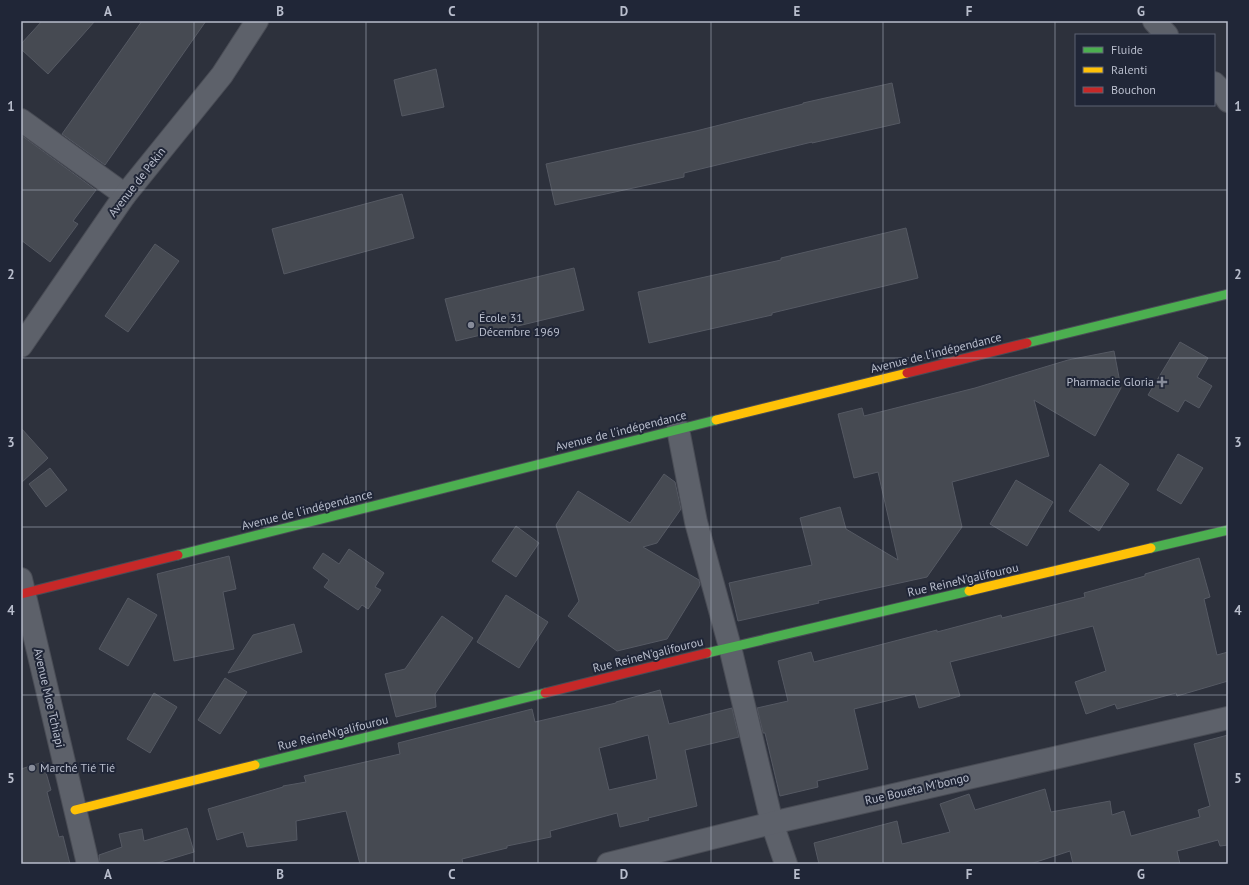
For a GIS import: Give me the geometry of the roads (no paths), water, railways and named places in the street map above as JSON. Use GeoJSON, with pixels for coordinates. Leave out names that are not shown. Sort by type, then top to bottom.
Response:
{"type":"FeatureCollection","features":[{"type":"Feature","properties":{"kind":"street","name":"Avenue de Pekin"},"geometry":{"type":"LineString","coordinates":[[21,346],[124,195],[222,75],[257,21]]}},
{"type":"Feature","properties":{"kind":"street"},"geometry":{"type":"LineString","coordinates":[[1154,21],[1166,34]]}},
{"type":"Feature","properties":{"kind":"street"},"geometry":{"type":"LineString","coordinates":[[1215,84],[1228,101]]}},
{"type":"Feature","properties":{"kind":"street"},"geometry":{"type":"LineString","coordinates":[[21,120],[124,195]]}},
{"type":"Feature","properties":{"kind":"street","name":"Avenue de l'indépendance"},"geometry":{"type":"LineString","coordinates":[[22,588],[1228,294]]}},
{"type":"Feature","properties":{"kind":"street"},"geometry":{"type":"LineString","coordinates":[[678,429],[696,522],[730,647],[772,823],[786,864]]}},
{"type":"Feature","properties":{"kind":"street","name":"Rue ReineN'galifourou"},"geometry":{"type":"LineString","coordinates":[[75,810],[730,647],[1228,530]]}},
{"type":"Feature","properties":{"kind":"street","name":"Avenue Moe Tchiapi"},"geometry":{"type":"LineString","coordinates":[[22,588],[88,864]]}},
{"type":"Feature","properties":{"kind":"street","name":"Rue Boueta M'bongo"},"geometry":{"type":"LineString","coordinates":[[608,864],[772,823],[1228,718]]}},
{"type":"Feature","properties":{"kind":"place","name":"École 31 Décembre 1969"},"geometry":{"type":"Point","coordinates":[471,325]}},
{"type":"Feature","properties":{"kind":"place","name":"Pharmacie Gloria"},"geometry":{"type":"Point","coordinates":[1162,382]}},
{"type":"Feature","properties":{"kind":"place","name":"Marché Tié Tié"},"geometry":{"type":"Point","coordinates":[32,768]}}]}
